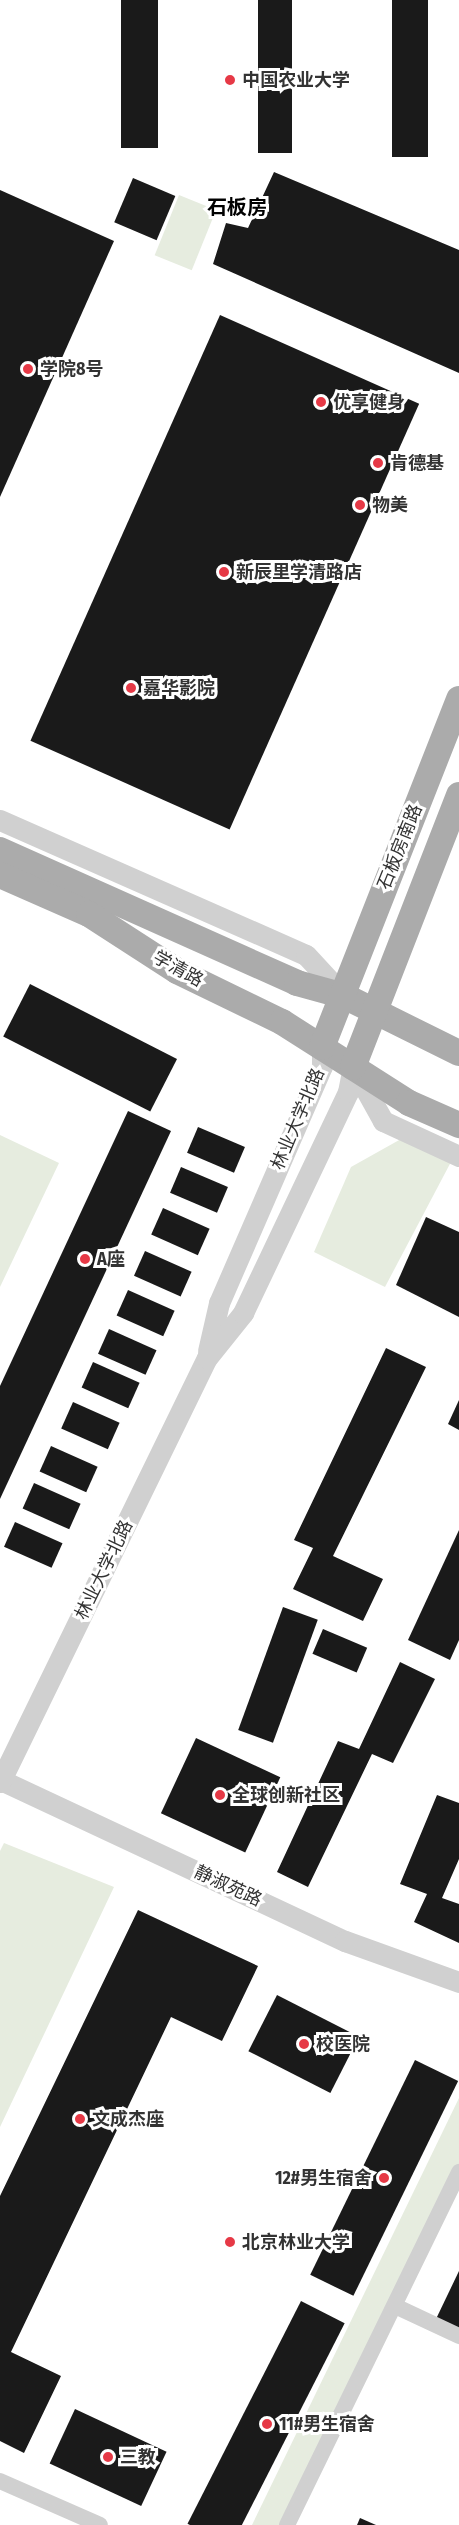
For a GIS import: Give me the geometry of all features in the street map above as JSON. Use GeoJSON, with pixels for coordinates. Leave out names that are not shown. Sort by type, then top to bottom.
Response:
{"type":"FeatureCollection","features":[{"type":"Feature","properties":{"kind":"main road","name":"石板房南路"},"geometry":{"type":"LineString","coordinates":[[322,1047],[459,699]]}},
{"type":"Feature","properties":{"kind":"main road","name":"石板房南路"},"geometry":{"type":"LineString","coordinates":[[353,1067],[459,795]]}},
{"type":"Feature","properties":{"kind":"main road","name":"学清路"},"geometry":{"type":"LineString","coordinates":[[0,850],[297,983],[344,996],[374,1013],[459,1053]]}},
{"type":"Feature","properties":{"kind":"main road","name":"学清路"},"geometry":{"type":"LineString","coordinates":[[0,875],[89,914],[177,971],[282,1022],[409,1103],[459,1125]]}},
{"type":"Feature","properties":{"kind":"street","name":"学清路"},"geometry":{"type":"LineString","coordinates":[[0,820],[306,955],[344,996]]}},
{"type":"Feature","properties":{"kind":"street","name":"林业大学北路"},"geometry":{"type":"LineString","coordinates":[[207,1358],[219,1303],[322,1066],[322,1047]]}},
{"type":"Feature","properties":{"kind":"street","name":"学清路"},"geometry":{"type":"LineString","coordinates":[[353,1067],[383,1121],[459,1156]]}},
{"type":"Feature","properties":{"kind":"street","name":"林业大学北路"},"geometry":{"type":"LineString","coordinates":[[1,1781],[207,1358],[243,1313],[348,1092],[353,1067]]}},
{"type":"Feature","properties":{"kind":"street","name":"静淑苑路"},"geometry":{"type":"LineString","coordinates":[[1,1781],[345,1941],[459,1982]]}},
{"type":"Feature","properties":{"kind":"street"},"geometry":{"type":"LineString","coordinates":[[287,2525],[459,2172]]}},
{"type":"Feature","properties":{"kind":"street"},"geometry":{"type":"LineString","coordinates":[[395,2306],[459,2336]]}},
{"type":"Feature","properties":{"kind":"street"},"geometry":{"type":"LineString","coordinates":[[0,2481],[100,2525]]}},
{"type":"Feature","properties":{"kind":"shaded area"},"geometry":{"type":"Polygon","coordinates":[[[179,195],[216,210],[192,270],[155,255],[179,195]]]}},
{"type":"Feature","properties":{"kind":"shaded area"},"geometry":{"type":"Polygon","coordinates":[[[0,1135],[59,1163],[0,1287],[0,1135]]]}},
{"type":"Feature","properties":{"kind":"shaded area"},"geometry":{"type":"Polygon","coordinates":[[[401,1139],[452,1160],[385,1287],[314,1252],[351,1167],[401,1139]]]}},
{"type":"Feature","properties":{"kind":"shaded area"},"geometry":{"type":"Polygon","coordinates":[[[4,1843],[114,1887],[0,2127],[0,1851],[4,1843]]]}},
{"type":"Feature","properties":{"kind":"shaded area"},"geometry":{"type":"Polygon","coordinates":[[[459,2098],[459,2166],[281,2525],[252,2525],[459,2098]]]}},
{"type":"Feature","properties":{"kind":"building"},"geometry":{"type":"Polygon","coordinates":[[[121,0],[158,0],[158,148],[121,148],[121,0]]]}},
{"type":"Feature","properties":{"kind":"building"},"geometry":{"type":"Polygon","coordinates":[[[258,0],[292,0],[292,153],[258,153],[258,0]]]}},
{"type":"Feature","properties":{"kind":"building"},"geometry":{"type":"Polygon","coordinates":[[[392,0],[428,0],[428,157],[392,157],[392,0]]]}},
{"type":"Feature","properties":{"kind":"building"},"geometry":{"type":"Polygon","coordinates":[[[274,172],[459,250],[459,373],[213,264],[226,223],[248,228],[274,172]]]}},
{"type":"Feature","properties":{"kind":"building"},"geometry":{"type":"Polygon","coordinates":[[[133,178],[175,196],[157,240],[114,222],[133,178]]]}},
{"type":"Feature","properties":{"kind":"building","name":"学院8号"},"geometry":{"type":"Polygon","coordinates":[[[0,190],[114,241],[0,497],[0,190]]]}},
{"type":"Feature","properties":{"kind":"building","name":"新辰里学清路店"},"geometry":{"type":"Polygon","coordinates":[[[220,315],[419,404],[230,829],[30,741],[220,315]]]}},
{"type":"Feature","properties":{"kind":"building"},"geometry":{"type":"Polygon","coordinates":[[[30,984],[177,1059],[150,1111],[3,1037],[30,984]]]}},
{"type":"Feature","properties":{"kind":"building","name":"A座"},"geometry":{"type":"Polygon","coordinates":[[[128,1111],[171,1131],[0,1499],[0,1386],[128,1111]]]}},
{"type":"Feature","properties":{"kind":"building"},"geometry":{"type":"Polygon","coordinates":[[[198,1127],[245,1147],[234,1173],[187,1153],[198,1127]]]}},
{"type":"Feature","properties":{"kind":"building"},"geometry":{"type":"Polygon","coordinates":[[[181,1167],[228,1187],[217,1213],[170,1193],[181,1167]]]}},
{"type":"Feature","properties":{"kind":"building"},"geometry":{"type":"Polygon","coordinates":[[[163,1208],[210,1229],[198,1255],[151,1234],[163,1208]]]}},
{"type":"Feature","properties":{"kind":"building"},"geometry":{"type":"Polygon","coordinates":[[[426,1217],[459,1232],[459,1317],[396,1285],[426,1217]]]}},
{"type":"Feature","properties":{"kind":"building"},"geometry":{"type":"Polygon","coordinates":[[[145,1251],[192,1272],[181,1296],[134,1276],[145,1251]]]}},
{"type":"Feature","properties":{"kind":"building"},"geometry":{"type":"Polygon","coordinates":[[[128,1290],[175,1311],[163,1336],[117,1316],[128,1290]]]}},
{"type":"Feature","properties":{"kind":"building"},"geometry":{"type":"Polygon","coordinates":[[[109,1329],[157,1350],[146,1375],[98,1354],[109,1329]]]}},
{"type":"Feature","properties":{"kind":"building"},"geometry":{"type":"Polygon","coordinates":[[[386,1348],[426,1367],[333,1556],[383,1579],[363,1621],[293,1589],[313,1548],[294,1540],[386,1348]]]}},
{"type":"Feature","properties":{"kind":"building"},"geometry":{"type":"Polygon","coordinates":[[[93,1362],[140,1383],[128,1408],[82,1388],[93,1362]]]}},
{"type":"Feature","properties":{"kind":"building"},"geometry":{"type":"Polygon","coordinates":[[[459,1400],[459,1430],[448,1424],[459,1400]]]}},
{"type":"Feature","properties":{"kind":"building"},"geometry":{"type":"Polygon","coordinates":[[[73,1402],[120,1423],[108,1449],[61,1428],[73,1402]]]}},
{"type":"Feature","properties":{"kind":"building"},"geometry":{"type":"Polygon","coordinates":[[[51,1446],[98,1467],[86,1492],[40,1472],[51,1446]]]}},
{"type":"Feature","properties":{"kind":"building"},"geometry":{"type":"Polygon","coordinates":[[[34,1483],[81,1504],[69,1529],[23,1509],[34,1483]]]}},
{"type":"Feature","properties":{"kind":"building"},"geometry":{"type":"Polygon","coordinates":[[[15,1522],[63,1543],[52,1568],[4,1547],[15,1522]]]}},
{"type":"Feature","properties":{"kind":"building"},"geometry":{"type":"Polygon","coordinates":[[[459,1530],[459,1640],[450,1660],[408,1640],[459,1530]]]}},
{"type":"Feature","properties":{"kind":"building"},"geometry":{"type":"Polygon","coordinates":[[[283,1607],[318,1620],[273,1743],[238,1730],[283,1607]]]}},
{"type":"Feature","properties":{"kind":"building"},"geometry":{"type":"Polygon","coordinates":[[[323,1629],[367,1648],[357,1673],[312,1654],[323,1629]]]}},
{"type":"Feature","properties":{"kind":"building"},"geometry":{"type":"Polygon","coordinates":[[[400,1662],[435,1679],[393,1763],[372,1754],[308,1887],[277,1872],[338,1741],[359,1749],[400,1662]]]}},
{"type":"Feature","properties":{"kind":"building","name":"全球创新社区"},"geometry":{"type":"Polygon","coordinates":[[[196,1738],[280,1777],[245,1853],[161,1813],[196,1738]]]}},
{"type":"Feature","properties":{"kind":"building"},"geometry":{"type":"Polygon","coordinates":[[[437,1795],[459,1803],[459,1859],[442,1898],[459,1904],[459,1943],[414,1922],[427,1894],[400,1884],[437,1795]]]}},
{"type":"Feature","properties":{"kind":"building","name":"文成杰座"},"geometry":{"type":"Polygon","coordinates":[[[138,1910],[258,1966],[222,2041],[171,2017],[11,2352],[61,2376],[24,2453],[0,2441],[0,2196],[138,1910]]]}},
{"type":"Feature","properties":{"kind":"building","name":"校医院"},"geometry":{"type":"Polygon","coordinates":[[[277,1995],[359,2037],[330,2093],[248,2051],[277,1995]]]}},
{"type":"Feature","properties":{"kind":"building","name":"12#男生宿舍"},"geometry":{"type":"Polygon","coordinates":[[[415,2060],[458,2081],[353,2296],[310,2275],[415,2060]]]}},
{"type":"Feature","properties":{"kind":"building"},"geometry":{"type":"Polygon","coordinates":[[[459,2271],[459,2330],[436,2319],[459,2271]]]}},
{"type":"Feature","properties":{"kind":"building","name":"11#男生宿舍"},"geometry":{"type":"Polygon","coordinates":[[[301,2301],[345,2323],[242,2525],[188,2524],[301,2301]]]}},
{"type":"Feature","properties":{"kind":"building","name":"三教"},"geometry":{"type":"Polygon","coordinates":[[[75,2409],[167,2452],[141,2506],[50,2463],[75,2409]]]}},
{"type":"Feature","properties":{"kind":"building"},"geometry":{"type":"Polygon","coordinates":[[[360,2518],[376,2525],[357,2525],[360,2518]]]}},
{"type":"Feature","properties":{"kind":"place","name":"中国农业大学"},"geometry":{"type":"Point","coordinates":[230,80]}},
{"type":"Feature","properties":{"kind":"place","name":"学院8号"},"geometry":{"type":"Point","coordinates":[28,369]}},
{"type":"Feature","properties":{"kind":"place","name":"优享健身"},"geometry":{"type":"Point","coordinates":[321,402]}},
{"type":"Feature","properties":{"kind":"place","name":"肯德基"},"geometry":{"type":"Point","coordinates":[378,463]}},
{"type":"Feature","properties":{"kind":"place","name":"物美"},"geometry":{"type":"Point","coordinates":[360,505]}},
{"type":"Feature","properties":{"kind":"place","name":"新辰里学清路店"},"geometry":{"type":"Point","coordinates":[224,572]}},
{"type":"Feature","properties":{"kind":"place","name":"嘉华影院"},"geometry":{"type":"Point","coordinates":[131,688]}},
{"type":"Feature","properties":{"kind":"place","name":"A座"},"geometry":{"type":"Point","coordinates":[85,1259]}},
{"type":"Feature","properties":{"kind":"place","name":"全球创新社区"},"geometry":{"type":"Point","coordinates":[220,1795]}},
{"type":"Feature","properties":{"kind":"place","name":"校医院"},"geometry":{"type":"Point","coordinates":[304,2044]}},
{"type":"Feature","properties":{"kind":"place","name":"文成杰座"},"geometry":{"type":"Point","coordinates":[80,2119]}},
{"type":"Feature","properties":{"kind":"place","name":"12#男生宿舍"},"geometry":{"type":"Point","coordinates":[384,2178]}},
{"type":"Feature","properties":{"kind":"place","name":"北京林业大学"},"geometry":{"type":"Point","coordinates":[230,2242]}},
{"type":"Feature","properties":{"kind":"place","name":"11#男生宿舍"},"geometry":{"type":"Point","coordinates":[267,2424]}},
{"type":"Feature","properties":{"kind":"place","name":"三教"},"geometry":{"type":"Point","coordinates":[108,2457]}},
{"type":"Feature","properties":{"kind":"district","name":"石板房"},"geometry":{"type":"Point","coordinates":[237,207]}}]}
